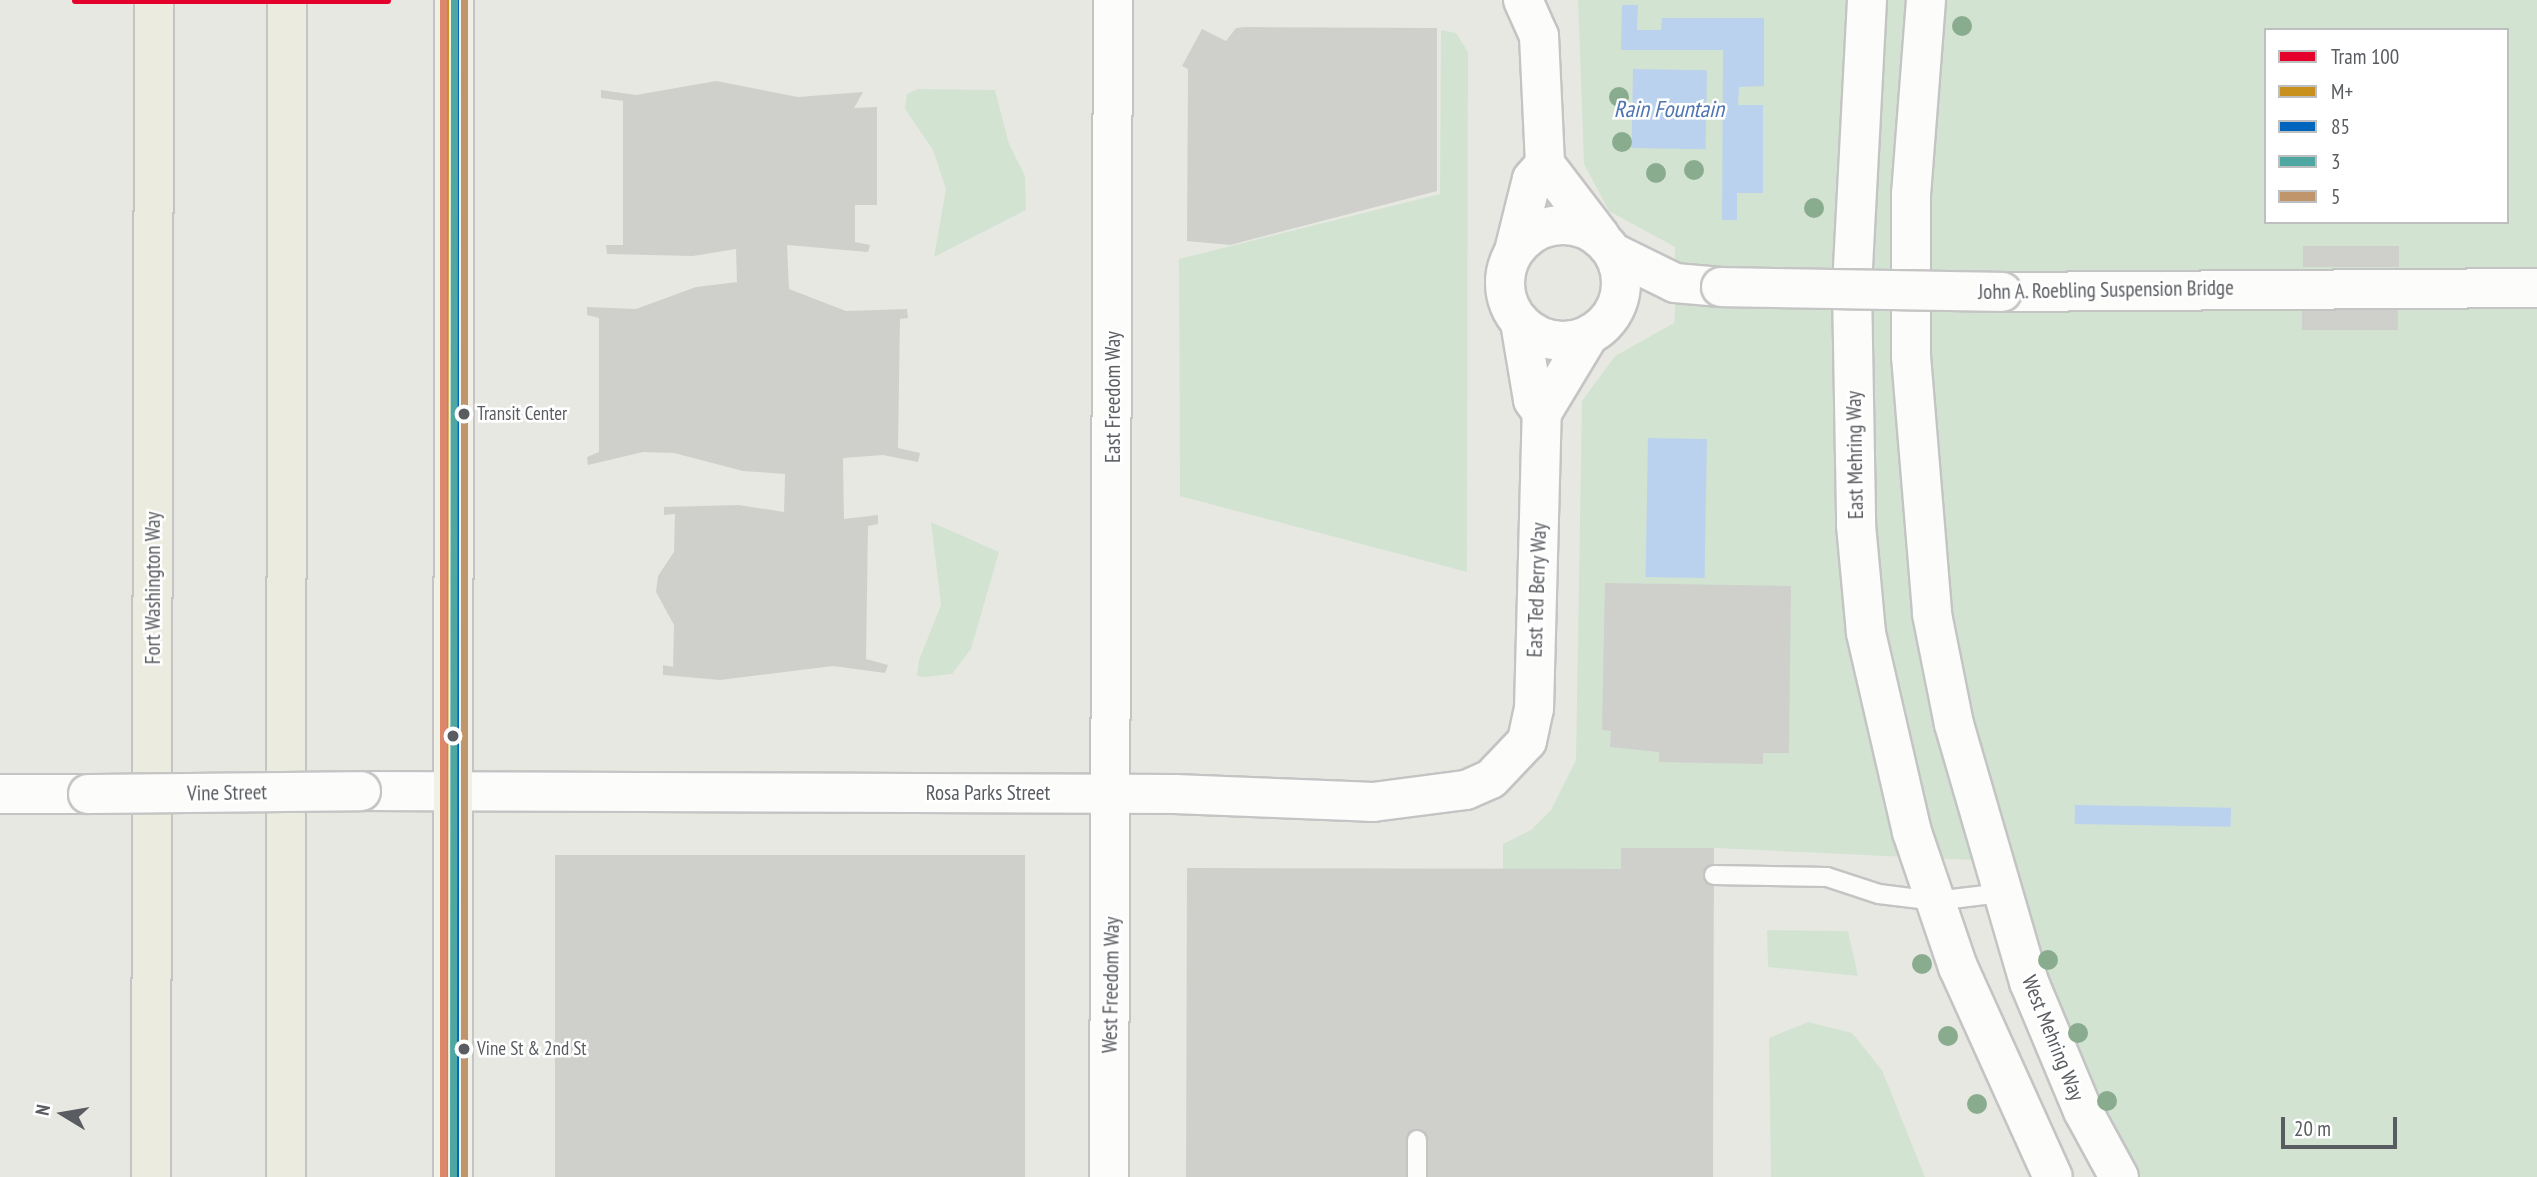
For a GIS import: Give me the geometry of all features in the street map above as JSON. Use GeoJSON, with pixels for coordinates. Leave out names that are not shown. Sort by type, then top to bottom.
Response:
{"type":"FeatureCollection","features":[{"type":"Feature","properties":{"kind":"highway","name":"Fort Washington Way"},"geometry":{"type":"LineString","coordinates":[[151,1177],[154,0]]}},
{"type":"Feature","properties":{"kind":"highway"},"geometry":{"type":"LineString","coordinates":[[286,1177],[288,0]]}},
{"type":"Feature","properties":{"kind":"main road"},"geometry":{"type":"LineString","coordinates":[[453,1177],[454,0]]}},
{"type":"Feature","properties":{"kind":"main road","name":"East Freedom Way"},"geometry":{"type":"LineString","coordinates":[[1113,0],[1113,793]]}},
{"type":"Feature","properties":{"kind":"main road"},"geometry":{"type":"LineString","coordinates":[[1523,0],[1539,36],[1545,164],[1607,245],[1622,290],[1616,308],[1589,335],[1551,340],[1520,322],[1505,287],[1532,179],[1545,164]]}},
{"type":"Feature","properties":{"kind":"main road","name":"East Mehring Way"},"geometry":{"type":"LineString","coordinates":[[1867,0],[1852,286],[1856,525],[1866,633],[1886,733],[1935,901]]}},
{"type":"Feature","properties":{"kind":"main road"},"geometry":{"type":"LineString","coordinates":[[1926,0],[1911,194],[1920,501],[1932,614],[1954,724],[2001,893]]}},
{"type":"Feature","properties":{"kind":"main road"},"geometry":{"type":"LineString","coordinates":[[1514,251],[1554,225],[1582,227],[1607,245]]}},
{"type":"Feature","properties":{"kind":"main road","name":"John A. Roebling Suspension Bridge"},"geometry":{"type":"LineString","coordinates":[[1607,245],[1675,283],[1721,287],[2002,292],[2537,288]]}},
{"type":"Feature","properties":{"kind":"main road","name":"John A. Roebling Suspension Bridge"},"geometry":{"type":"LineString","coordinates":[[1616,308],[1675,283]]}},
{"type":"Feature","properties":{"kind":"main road","name":"East Ted Berry Way"},"geometry":{"type":"LineString","coordinates":[[1520,322],[1533,400],[1542,413]]}},
{"type":"Feature","properties":{"kind":"main road","name":"East Ted Berry Way"},"geometry":{"type":"LineString","coordinates":[[1513,762],[1527,741],[1534,709],[1542,413],[1589,335]]}},
{"type":"Feature","properties":{"kind":"main road","name":"Rosa Parks Street"},"geometry":{"type":"LineString","coordinates":[[454,790],[1113,793],[1422,799],[1466,790],[1513,762]]}},
{"type":"Feature","properties":{"kind":"main road","name":"Vine Street"},"geometry":{"type":"LineString","coordinates":[[0,793],[454,790]]}},
{"type":"Feature","properties":{"kind":"main road","name":"West Freedom Way"},"geometry":{"type":"LineString","coordinates":[[1109,1177],[1113,793]]}},
{"type":"Feature","properties":{"kind":"main road","name":"West Mehring Way"},"geometry":{"type":"LineString","coordinates":[[2001,893],[2051,1040],[2119,1177]]}},
{"type":"Feature","properties":{"kind":"main road"},"geometry":{"type":"LineString","coordinates":[[1935,901],[1958,967],[2053,1177]]}},
{"type":"Feature","properties":{"kind":"lane"},"geometry":{"type":"LineString","coordinates":[[1714,875],[1827,877],[1879,894],[1935,901],[2001,893]]}},
{"type":"Feature","properties":{"kind":"lane"},"geometry":{"type":"LineString","coordinates":[[1417,1140],[1417,1177]]}},
{"type":"Feature","properties":{"kind":"green space"},"geometry":{"type":"Polygon","coordinates":[[[1578,0],[2537,0],[2537,1177],[2119,1177],[1993,861],[1714,848],[1621,869],[1503,869],[1503,844],[1531,830],[1551,810],[1576,760],[1582,401],[1615,356],[1674,323],[1675,247],[1609,211],[1584,164],[1578,0]]]}},
{"type":"Feature","properties":{"kind":"green space"},"geometry":{"type":"Polygon","coordinates":[[[1441,30],[1456,33],[1468,52],[1467,572],[1180,496],[1179,259],[1440,194],[1441,30]]]}},
{"type":"Feature","properties":{"kind":"green space"},"geometry":{"type":"Polygon","coordinates":[[[918,89],[995,90],[1009,144],[1025,176],[1026,210],[934,257],[946,189],[933,150],[905,109],[907,94],[918,89]]]}},
{"type":"Feature","properties":{"kind":"green space"},"geometry":{"type":"Polygon","coordinates":[[[931,522],[999,552],[971,649],[952,674],[925,677],[917,676],[919,660],[941,605],[931,522]]]}},
{"type":"Feature","properties":{"kind":"green space"},"geometry":{"type":"Polygon","coordinates":[[[1767,930],[1848,931],[1858,976],[1768,967],[1767,930]]]}},
{"type":"Feature","properties":{"kind":"green space"},"geometry":{"type":"Polygon","coordinates":[[[1808,1022],[1852,1033],[1882,1070],[1925,1177],[1771,1177],[1769,1038],[1808,1022]]]}},
{"type":"Feature","properties":{"kind":"water"},"geometry":{"type":"Polygon","coordinates":[[[1622,5],[1638,5],[1637,30],[1661,30],[1662,18],[1764,18],[1764,86],[1739,87],[1738,105],[1763,105],[1763,193],[1737,193],[1737,220],[1722,220],[1723,50],[1621,50],[1622,5]]]}},
{"type":"Feature","properties":{"kind":"water","name":"Rain Fountain"},"geometry":{"type":"Polygon","coordinates":[[[1633,69],[1707,70],[1706,149],[1632,148],[1633,69]]]}},
{"type":"Feature","properties":{"kind":"water"},"geometry":{"type":"Polygon","coordinates":[[[1648,438],[1707,439],[1705,578],[1646,577],[1648,438]]]}},
{"type":"Feature","properties":{"kind":"water"},"geometry":{"type":"Polygon","coordinates":[[[2075,805],[2231,808],[2231,827],[2075,824],[2075,805]]]}},
{"type":"Feature","properties":{"kind":"building"},"geometry":{"type":"Polygon","coordinates":[[[1236,28],[1437,28],[1437,191],[1230,245],[1187,241],[1188,69],[1182,66],[1202,29],[1226,41],[1236,28]]]}},
{"type":"Feature","properties":{"kind":"building"},"geometry":{"type":"Polygon","coordinates":[[[716,81],[798,97],[863,92],[854,108],[877,107],[877,205],[855,205],[855,242],[870,245],[868,252],[787,245],[789,289],[846,311],[907,309],[908,318],[900,319],[898,448],[920,453],[918,462],[883,455],[843,458],[844,519],[878,515],[878,524],[868,526],[866,659],[888,665],[885,673],[833,666],[720,680],[663,675],[663,665],[673,667],[674,625],[656,592],[658,576],[674,552],[675,514],[664,515],[664,507],[739,505],[784,512],[785,474],[743,471],[674,453],[643,452],[588,465],[587,457],[599,452],[599,318],[587,315],[587,307],[636,309],[696,287],[737,282],[736,249],[693,256],[607,254],[606,245],[623,245],[623,101],[601,98],[601,90],[636,95],[716,81]]]}},
{"type":"Feature","properties":{"kind":"building"},"geometry":{"type":"Polygon","coordinates":[[[2303,246],[2399,246],[2399,267],[2303,267],[2303,246]]]}},
{"type":"Feature","properties":{"kind":"building"},"geometry":{"type":"Polygon","coordinates":[[[2302,310],[2398,310],[2398,330],[2302,330],[2302,310]]]}},
{"type":"Feature","properties":{"kind":"building"},"geometry":{"type":"Polygon","coordinates":[[[1605,583],[1791,586],[1789,753],[1763,753],[1763,764],[1659,762],[1659,752],[1610,747],[1611,731],[1602,730],[1605,583]]]}},
{"type":"Feature","properties":{"kind":"building"},"geometry":{"type":"Polygon","coordinates":[[[1621,848],[1714,848],[1713,1177],[1186,1177],[1187,868],[1621,869],[1621,848]]]}},
{"type":"Feature","properties":{"kind":"building"},"geometry":{"type":"Polygon","coordinates":[[[555,855],[1025,855],[1025,1177],[555,1177],[555,855]]]}},
{"type":"Feature","properties":{"kind":"tram line","name":"100"},"geometry":{"type":"LineString","coordinates":[[75,0],[387,0]]}},
{"type":"Feature","properties":{"kind":"transit line"},"geometry":{"type":"LineString","coordinates":[[443,0],[443,1177]]}},
{"type":"Feature","properties":{"kind":"transit line","name":"M+"},"geometry":{"type":"LineString","coordinates":[[444,1177],[445,0]]}},
{"type":"Feature","properties":{"kind":"transit line","name":"3"},"geometry":{"type":"LineString","coordinates":[[453,1177],[454,0]]}},
{"type":"Feature","properties":{"kind":"transit line","name":"85"},"geometry":{"type":"LineString","coordinates":[[455,0],[455,1177]]}},
{"type":"Feature","properties":{"kind":"transit line","name":"5"},"geometry":{"type":"LineString","coordinates":[[464,0],[464,1177]]}},
{"type":"Feature","properties":{"kind":"place","name":"Transit Center"},"geometry":{"type":"Point","coordinates":[464,414]}},
{"type":"Feature","properties":{"kind":"place","name":"Vine St & 2nd St"},"geometry":{"type":"Point","coordinates":[464,1049]}}]}
